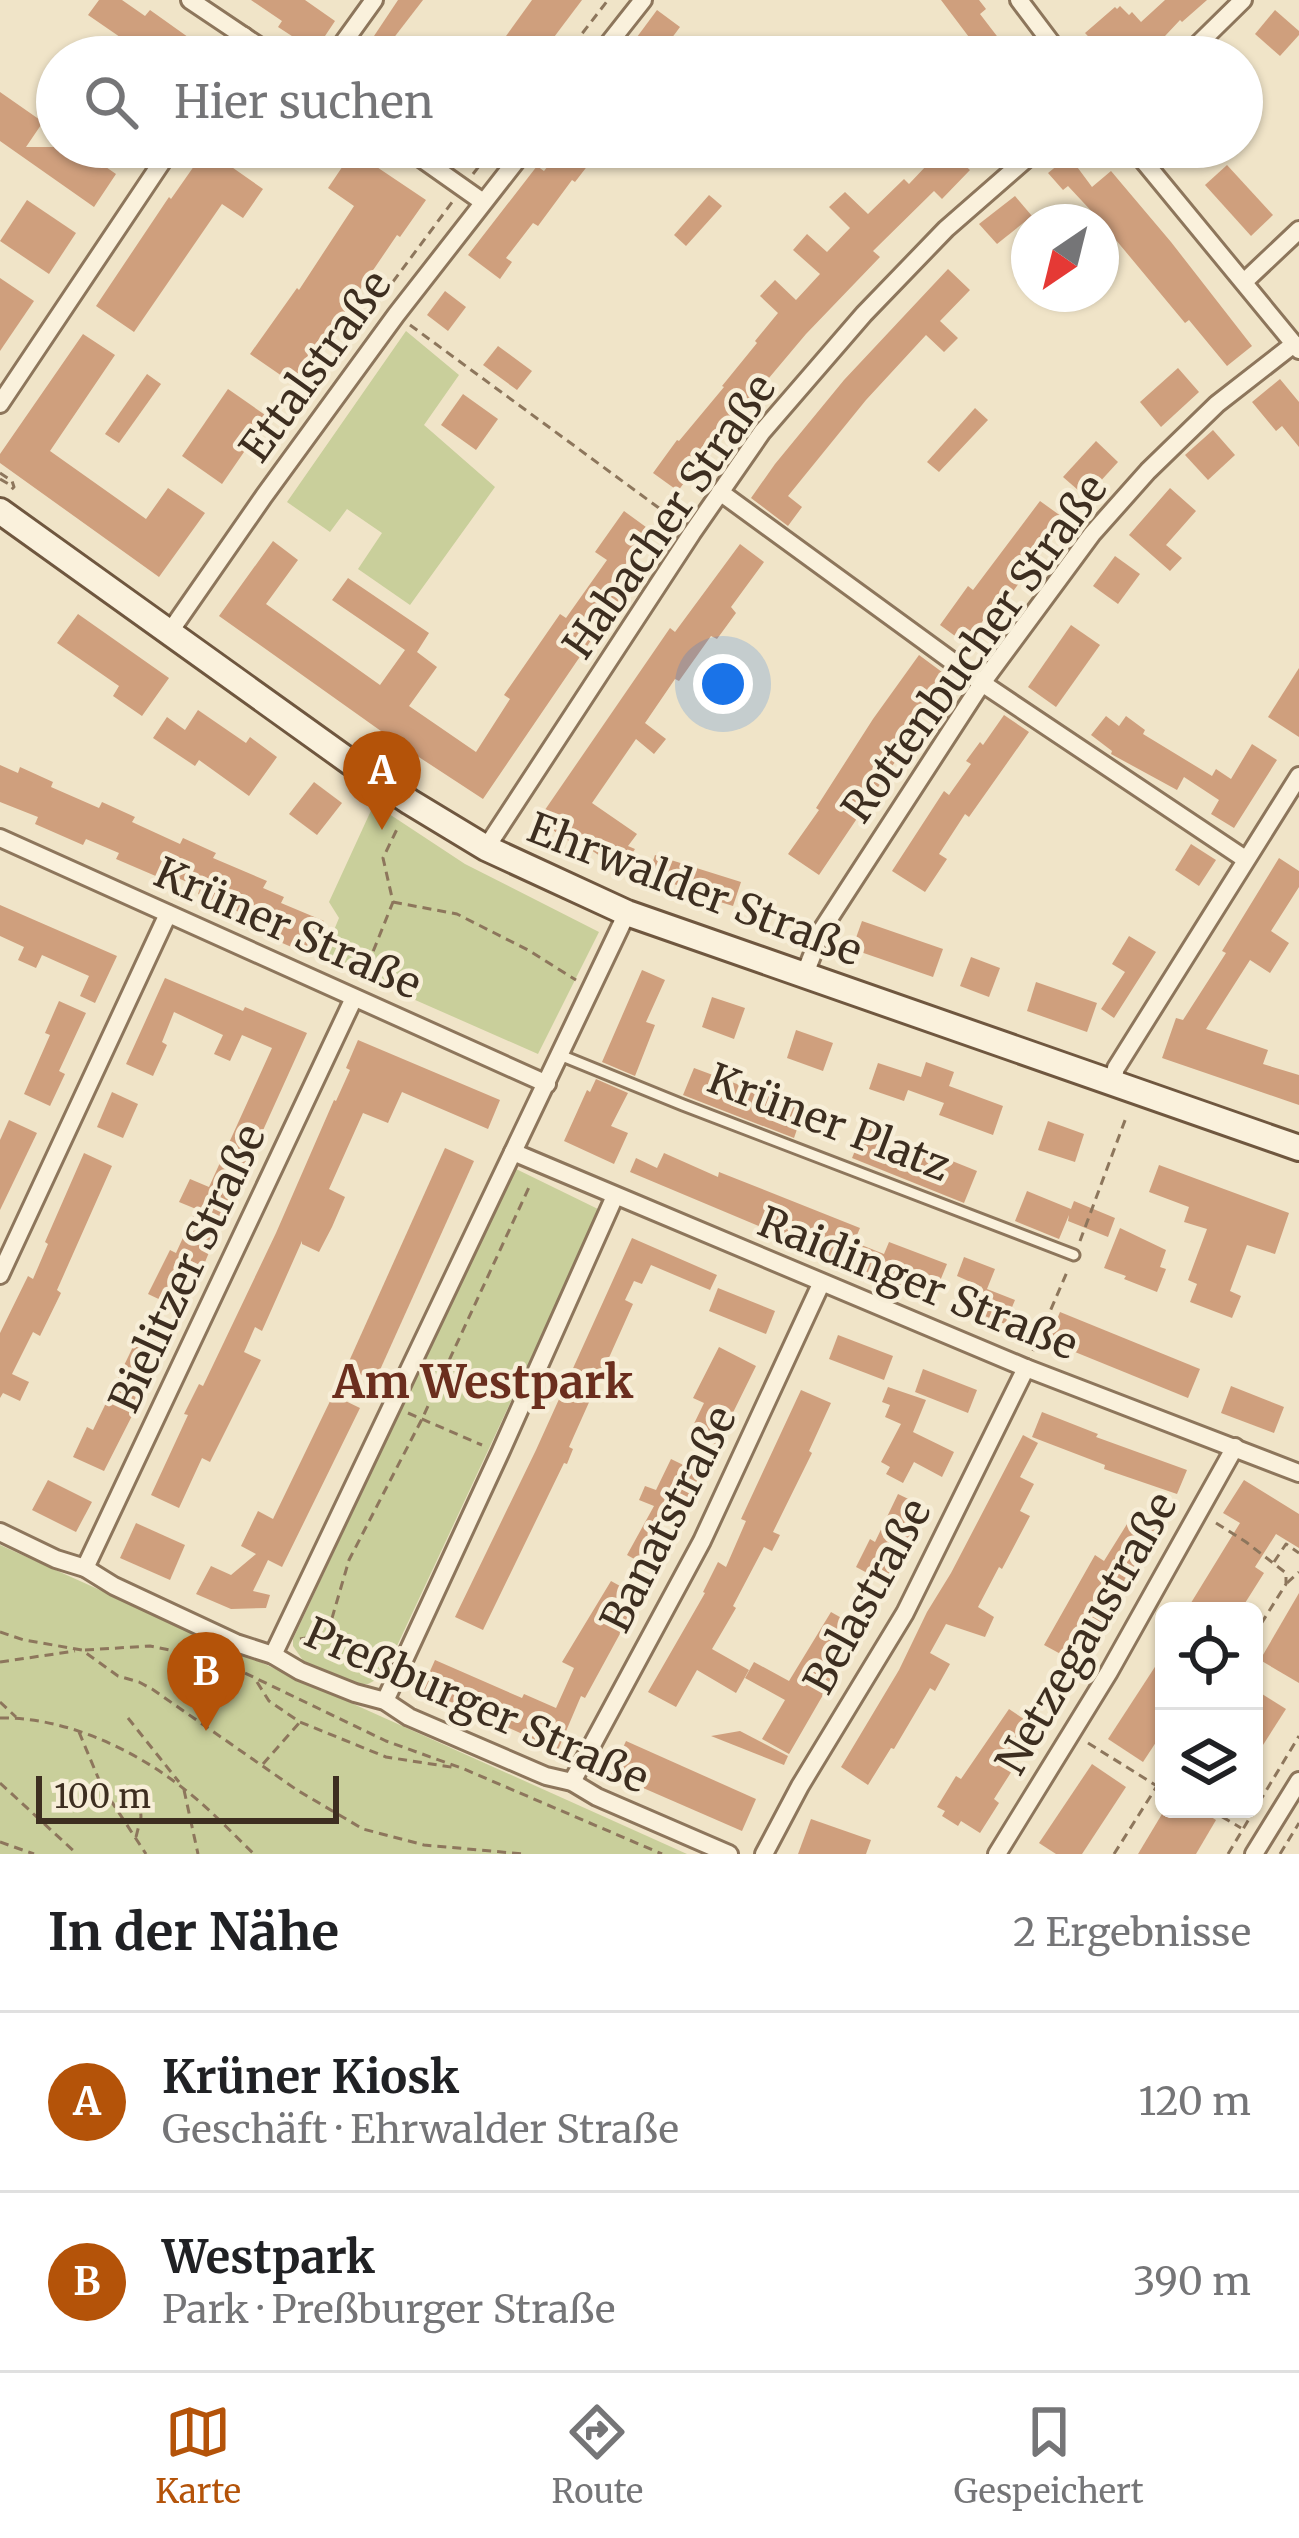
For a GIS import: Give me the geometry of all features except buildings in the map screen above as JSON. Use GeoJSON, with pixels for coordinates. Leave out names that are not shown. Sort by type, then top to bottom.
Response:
{"type":"FeatureCollection","features":[{"type":"Feature","properties":{"kind":"street"},"geometry":{"type":"LineString","coordinates":[[190,0],[244,36]]}},
{"type":"Feature","properties":{"kind":"street"},"geometry":{"type":"LineString","coordinates":[[348,36],[374,0]]}},
{"type":"Feature","properties":{"kind":"street"},"geometry":{"type":"LineString","coordinates":[[615,36],[643,0]]}},
{"type":"Feature","properties":{"kind":"street"},"geometry":{"type":"LineString","coordinates":[[1018,0],[1046,36]]}},
{"type":"Feature","properties":{"kind":"street"},"geometry":{"type":"LineString","coordinates":[[1206,36],[1243,0]]}},
{"type":"Feature","properties":{"kind":"street"},"geometry":{"type":"LineString","coordinates":[[0,404],[158,168]]}},
{"type":"Feature","properties":{"kind":"street"},"geometry":{"type":"LineString","coordinates":[[435,168],[484,202]]}},
{"type":"Feature","properties":{"kind":"street","name":"Ettalstraße"},"geometry":{"type":"LineString","coordinates":[[170,633],[396,314],[511,168]]}},
{"type":"Feature","properties":{"kind":"street","name":"Habacher Straße"},"geometry":{"type":"LineString","coordinates":[[487,848],[762,432],[864,314],[946,229],[1016,168]]}},
{"type":"Feature","properties":{"kind":"street"},"geometry":{"type":"LineString","coordinates":[[1149,168],[1296,347]]}},
{"type":"Feature","properties":{"kind":"street"},"geometry":{"type":"LineString","coordinates":[[1244,282],[1299,230]]}},
{"type":"Feature","properties":{"kind":"street","name":"Rottenbucher Straße"},"geometry":{"type":"LineString","coordinates":[[805,976],[823,928],[982,683],[1092,534],[1217,404],[1296,347]]}},
{"type":"Feature","properties":{"kind":"street"},"geometry":{"type":"LineString","coordinates":[[720,492],[982,683],[1245,859]]}},
{"type":"Feature","properties":{"kind":"street","name":"Ehrwalder Straße"},"geometry":{"type":"LineString","coordinates":[[0,511],[350,762],[487,848],[627,913],[1299,1148]]}},
{"type":"Feature","properties":{"kind":"street"},"geometry":{"type":"LineString","coordinates":[[1124,1087],[1116,1068],[1299,776]]}},
{"type":"Feature","properties":{"kind":"street","name":"Krüner Straße"},"geometry":{"type":"LineString","coordinates":[[0,838],[547,1084]]}},
{"type":"Feature","properties":{"kind":"street"},"geometry":{"type":"LineString","coordinates":[[277,1648],[627,913]]}},
{"type":"Feature","properties":{"kind":"street"},"geometry":{"type":"LineString","coordinates":[[0,1275],[168,914]]}},
{"type":"Feature","properties":{"kind":"street","name":"Bielitzer Straße"},"geometry":{"type":"LineString","coordinates":[[85,1568],[354,998]]}},
{"type":"Feature","properties":{"kind":"street","name":"Raidinger Straße"},"geometry":{"type":"LineString","coordinates":[[513,1152],[1026,1368],[1299,1473]]}},
{"type":"Feature","properties":{"kind":"street"},"geometry":{"type":"LineString","coordinates":[[388,1692],[615,1196]]}},
{"type":"Feature","properties":{"kind":"street","name":"Banatstraße"},"geometry":{"type":"LineString","coordinates":[[572,1782],[702,1541],[821,1284]]}},
{"type":"Feature","properties":{"kind":"street","name":"Belastraße"},"geometry":{"type":"LineString","coordinates":[[764,1854],[905,1612],[1026,1368]]}},
{"type":"Feature","properties":{"kind":"street","name":"Netzegaustraße"},"geometry":{"type":"LineString","coordinates":[[997,1854],[1073,1733],[1235,1447]]}},
{"type":"Feature","properties":{"kind":"street","name":"Preßburger Straße"},"geometry":{"type":"LineString","coordinates":[[0,1532],[85,1568],[113,1586],[236,1643],[277,1648],[300,1671],[388,1692],[428,1725],[546,1776],[572,1782],[729,1854]]}},
{"type":"Feature","properties":{"kind":"street"},"geometry":{"type":"LineString","coordinates":[[1254,1854],[1299,1780]]}},
{"type":"Feature","properties":{"kind":"lane","name":"Krüner Platz"},"geometry":{"type":"LineString","coordinates":[[560,1054],[1074,1255]]}},
{"type":"Feature","properties":{"kind":"path"},"geometry":{"type":"LineString","coordinates":[[580,36],[608,0]]}},
{"type":"Feature","properties":{"kind":"path"},"geometry":{"type":"LineString","coordinates":[[478,168],[369,314],[396,314],[692,532]]}},
{"type":"Feature","properties":{"kind":"path"},"geometry":{"type":"LineString","coordinates":[[0,476],[11,484]]}},
{"type":"Feature","properties":{"kind":"path"},"geometry":{"type":"LineString","coordinates":[[354,998],[393,902],[383,858],[410,802]]}},
{"type":"Feature","properties":{"kind":"path"},"geometry":{"type":"LineString","coordinates":[[393,902],[458,914],[528,950],[592,991]]}},
{"type":"Feature","properties":{"kind":"path"},"geometry":{"type":"LineString","coordinates":[[1026,1368],[1095,1204],[1124,1087]]}},
{"type":"Feature","properties":{"kind":"path"},"geometry":{"type":"LineString","coordinates":[[277,1648],[311,1637],[330,1624],[349,1560],[422,1419],[539,1164]]}},
{"type":"Feature","properties":{"kind":"path"},"geometry":{"type":"LineString","coordinates":[[391,1406],[500,1453]]}},
{"type":"Feature","properties":{"kind":"path"},"geometry":{"type":"LineString","coordinates":[[1199,1513],[1286,1573],[1286,1585]]}},
{"type":"Feature","properties":{"kind":"path"},"geometry":{"type":"LineString","coordinates":[[1273,1563],[1286,1544],[1299,1553]]}},
{"type":"Feature","properties":{"kind":"path"},"geometry":{"type":"LineString","coordinates":[[1263,1621],[1299,1572]]}},
{"type":"Feature","properties":{"kind":"path"},"geometry":{"type":"LineString","coordinates":[[330,1624],[351,1657],[383,1676],[388,1692]]}},
{"type":"Feature","properties":{"kind":"path"},"geometry":{"type":"LineString","coordinates":[[0,1632],[82,1650],[118,1676],[152,1689],[297,1790],[363,1829],[424,1845],[524,1854]]}},
{"type":"Feature","properties":{"kind":"path"},"geometry":{"type":"LineString","coordinates":[[218,1660],[236,1643]]}},
{"type":"Feature","properties":{"kind":"path"},"geometry":{"type":"LineString","coordinates":[[0,1662],[150,1646],[218,1660],[386,1741],[464,1769],[662,1854]]}},
{"type":"Feature","properties":{"kind":"path"},"geometry":{"type":"LineString","coordinates":[[254,1677],[269,1701],[300,1722],[386,1757],[464,1769]]}},
{"type":"Feature","properties":{"kind":"path"},"geometry":{"type":"LineString","coordinates":[[0,1702],[17,1718]]}},
{"type":"Feature","properties":{"kind":"path"},"geometry":{"type":"LineString","coordinates":[[0,1718],[78,1730],[184,1788],[198,1854]]}},
{"type":"Feature","properties":{"kind":"path"},"geometry":{"type":"LineString","coordinates":[[128,1718],[184,1788],[254,1854]]}},
{"type":"Feature","properties":{"kind":"path"},"geometry":{"type":"LineString","coordinates":[[262,1765],[300,1722]]}},
{"type":"Feature","properties":{"kind":"path"},"geometry":{"type":"LineString","coordinates":[[78,1730],[101,1787],[146,1854]]}},
{"type":"Feature","properties":{"kind":"path"},"geometry":{"type":"LineString","coordinates":[[1073,1733],[1155,1785]]}},
{"type":"Feature","properties":{"kind":"path"},"geometry":{"type":"LineString","coordinates":[[1228,1854],[1299,1736]]}},
{"type":"Feature","properties":{"kind":"path"},"geometry":{"type":"LineString","coordinates":[[0,1783],[76,1854]]}},
{"type":"Feature","properties":{"kind":"path"},"geometry":{"type":"LineString","coordinates":[[1114,1854],[1155,1789]]}},
{"type":"Feature","properties":{"kind":"path"},"geometry":{"type":"LineString","coordinates":[[136,1838],[140,1801]]}},
{"type":"Feature","properties":{"kind":"path"},"geometry":{"type":"LineString","coordinates":[[1224,1818],[1243,1829]]}},
{"type":"Feature","properties":{"kind":"path"},"geometry":{"type":"LineString","coordinates":[[1280,1854],[1299,1823]]}},
{"type":"Feature","properties":{"kind":"path"},"geometry":{"type":"LineString","coordinates":[[0,1842],[34,1854]]}},
{"type":"Feature","properties":{"kind":"green space"},"geometry":{"type":"Polygon","coordinates":[[[406,331],[459,375],[424,425],[495,487],[410,605],[358,569],[382,533],[347,509],[330,532],[287,502],[406,331]]]}},
{"type":"Feature","properties":{"kind":"green space"},"geometry":{"type":"Polygon","coordinates":[[[374,804],[465,864],[599,932],[538,1054],[322,959],[339,918],[329,902],[374,804]]]}},
{"type":"Feature","properties":{"kind":"green space"},"geometry":{"type":"Polygon","coordinates":[[[514,1168],[600,1210],[383,1676],[368,1684],[353,1684],[304,1662],[293,1639],[514,1168]]]}},
{"type":"Feature","properties":{"kind":"green space"},"geometry":{"type":"Polygon","coordinates":[[[0,1545],[687,1854],[0,1854],[0,1545]]]}},
{"type":"Feature","properties":{"kind":"place","name":"Krüner Kiosk"},"geometry":{"type":"Point","coordinates":[382,830]}},
{"type":"Feature","properties":{"kind":"place","name":"Westpark"},"geometry":{"type":"Point","coordinates":[206,1731]}},
{"type":"Feature","properties":{"kind":"district","name":"Am Westpark"},"geometry":{"type":"Point","coordinates":[483,1382]}}]}
